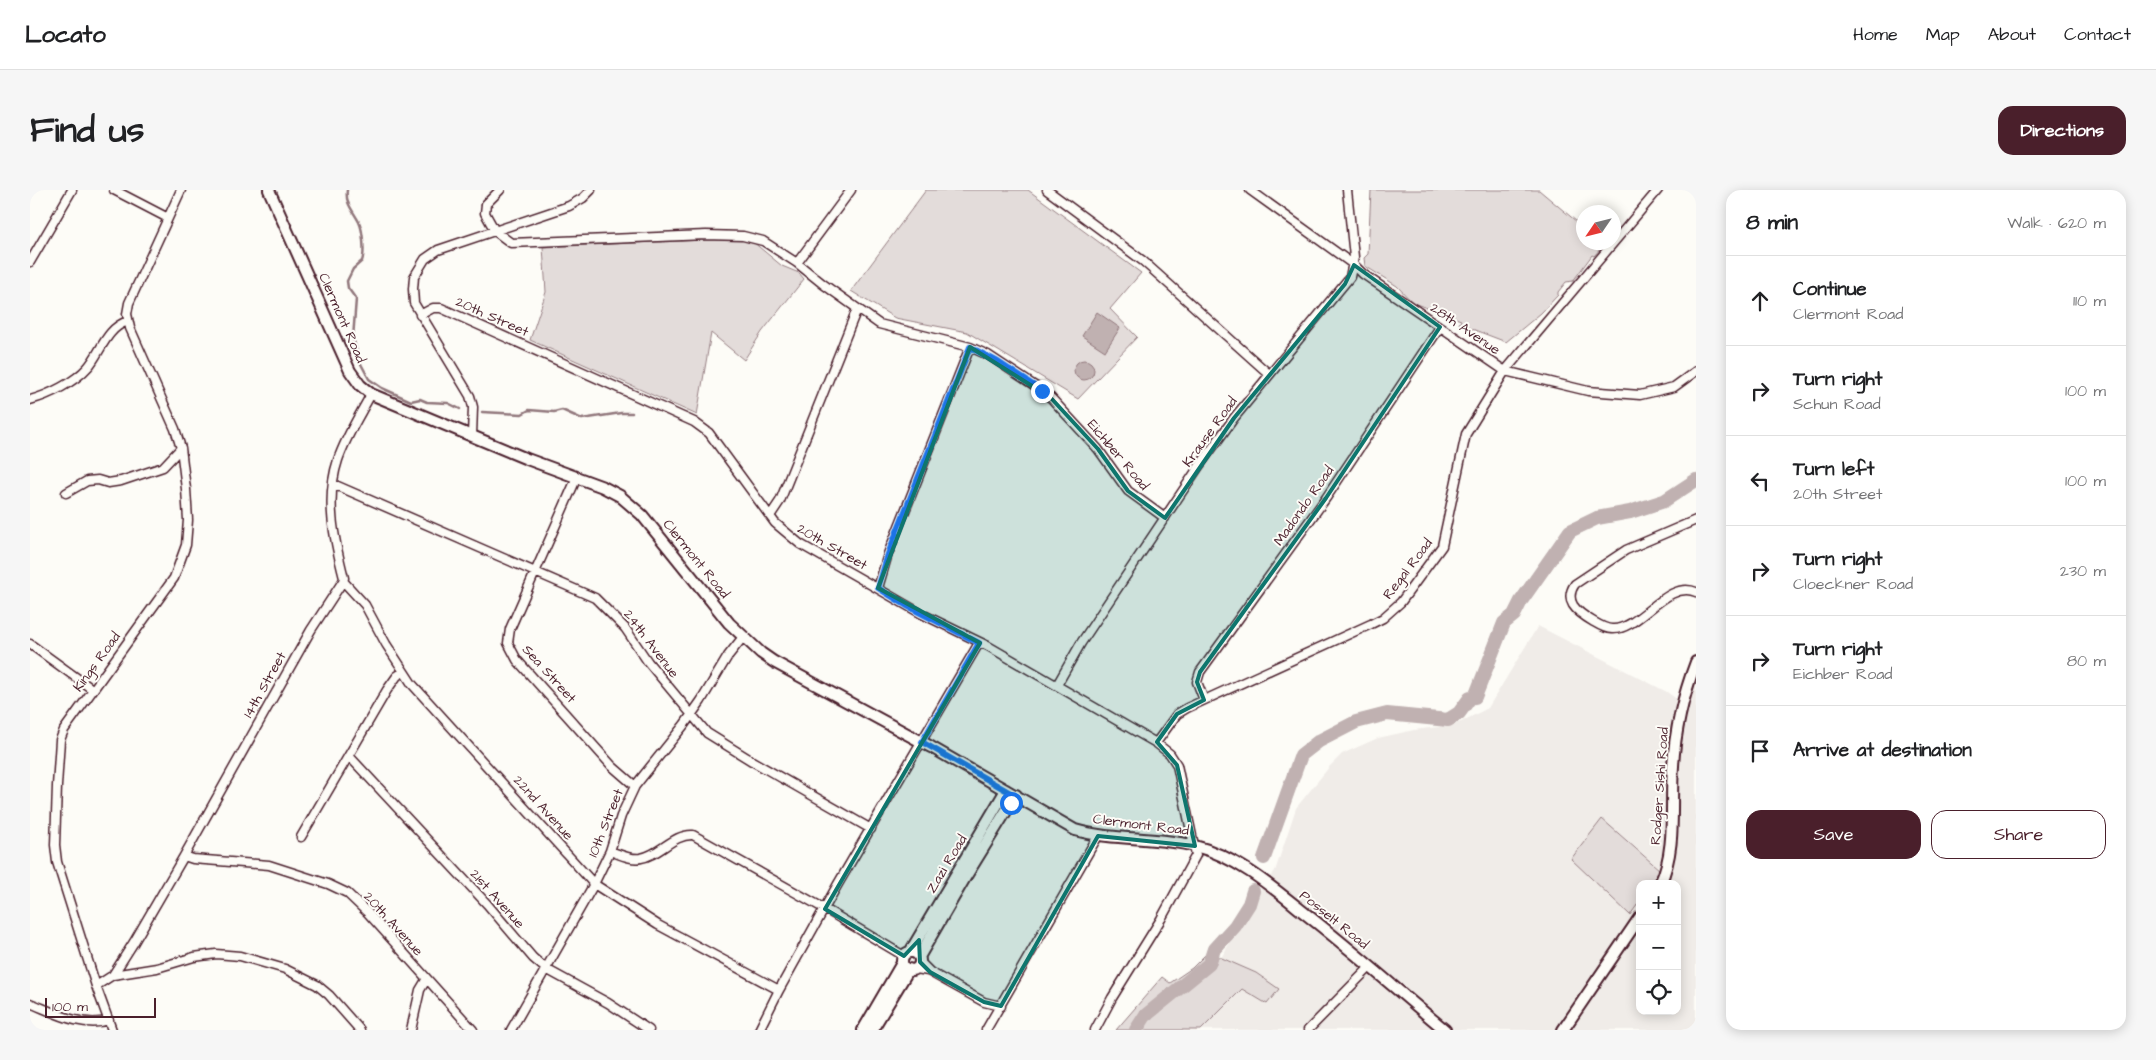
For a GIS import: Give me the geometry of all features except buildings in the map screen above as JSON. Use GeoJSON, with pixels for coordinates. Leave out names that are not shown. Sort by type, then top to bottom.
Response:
{"type":"FeatureCollection","features":[{"type":"Feature","properties":{"kind":"street"},"geometry":{"type":"LineString","coordinates":[[30,262],[72,190]]}},
{"type":"Feature","properties":{"kind":"street"},"geometry":{"type":"LineString","coordinates":[[114,190],[168,218]]}},
{"type":"Feature","properties":{"kind":"street"},"geometry":{"type":"LineString","coordinates":[[30,400],[64,385],[84,371],[109,334],[122,323],[128,321],[129,303],[181,190]]}},
{"type":"Feature","properties":{"kind":"street","name":"Clermont Road"},"geometry":{"type":"LineString","coordinates":[[269,190],[350,371],[371,394],[527,459],[611,491],[635,508],[666,543],[729,623],[767,657],[922,742],[1062,824],[1075,830],[1098,836],[1146,838],[1195,846]]}},
{"type":"Feature","properties":{"kind":"street"},"geometry":{"type":"LineString","coordinates":[[495,231],[486,217],[485,209],[489,200],[500,190]]}},
{"type":"Feature","properties":{"kind":"street"},"geometry":{"type":"LineString","coordinates":[[472,436],[473,408],[470,396],[414,303],[413,284],[417,271],[425,259],[438,250],[569,206],[592,190]]}},
{"type":"Feature","properties":{"kind":"street"},"geometry":{"type":"LineString","coordinates":[[798,263],[851,190]]}},
{"type":"Feature","properties":{"kind":"street","name":"28th Avenue"},"geometry":{"type":"LineString","coordinates":[[1250,190],[1354,265],[1363,274],[1505,371],[1588,391],[1640,395],[1674,387],[1696,371]]}},
{"type":"Feature","properties":{"kind":"street"},"geometry":{"type":"LineString","coordinates":[[1347,190],[1354,265]]}},
{"type":"Feature","properties":{"kind":"street","name":"Regal Road"},"geometry":{"type":"LineString","coordinates":[[1156,743],[1177,714],[1383,618],[1401,602],[1442,546],[1466,434],[1505,371],[1658,190]]}},
{"type":"Feature","properties":{"kind":"street"},"geometry":{"type":"LineString","coordinates":[[1052,191],[1143,261],[1269,374]]}},
{"type":"Feature","properties":{"kind":"street","name":"Eichber Road"},"geometry":{"type":"LineString","coordinates":[[495,231],[507,241],[517,243],[627,237],[744,236],[763,241],[798,263],[857,309],[886,327],[970,347],[998,362],[1051,398],[1098,449],[1128,491],[1165,518]]}},
{"type":"Feature","properties":{"kind":"street","name":"Krause Road"},"geometry":{"type":"LineString","coordinates":[[1057,686],[1081,643],[1206,456],[1269,374],[1345,284],[1350,277],[1354,265]]}},
{"type":"Feature","properties":{"kind":"street","name":"20th Street"},"geometry":{"type":"LineString","coordinates":[[420,315],[433,308],[441,308],[694,422],[709,433],[780,529],[800,544],[907,606],[988,646],[1156,743],[1170,754],[1177,764],[1195,846]]}},
{"type":"Feature","properties":{"kind":"street"},"geometry":{"type":"LineString","coordinates":[[770,516],[784,492],[857,309]]}},
{"type":"Feature","properties":{"kind":"street","name":"Kings Road"},"geometry":{"type":"LineString","coordinates":[[112,1030],[60,873],[55,845],[60,740],[64,730],[92,689],[167,588],[183,557],[188,520],[184,462],[181,448],[175,429],[128,321]]}},
{"type":"Feature","properties":{"kind":"street","name":"Madondo Road"},"geometry":{"type":"LineString","coordinates":[[1204,700],[1197,682],[1200,672],[1326,498],[1440,327]]}},
{"type":"Feature","properties":{"kind":"street"},"geometry":{"type":"LineString","coordinates":[[878,588],[888,554],[970,347]]}},
{"type":"Feature","properties":{"kind":"street"},"geometry":{"type":"LineString","coordinates":[[343,582],[344,578],[333,531],[333,484],[339,458],[371,394]]}},
{"type":"Feature","properties":{"kind":"street"},"geometry":{"type":"LineString","coordinates":[[66,493],[87,481],[98,480],[108,483],[121,481],[158,469],[168,463],[181,448]]}},
{"type":"Feature","properties":{"kind":"street","name":"Sea Street"},"geometry":{"type":"LineString","coordinates":[[577,477],[510,629],[508,643],[511,651],[612,766],[635,786]]}},
{"type":"Feature","properties":{"kind":"street","name":"24th Avenue"},"geometry":{"type":"LineString","coordinates":[[333,484],[586,594],[601,603],[625,628],[648,662],[701,727],[714,738],[871,830]]}},
{"type":"Feature","properties":{"kind":"street"},"geometry":{"type":"LineString","coordinates":[[1696,520],[1626,550],[1575,584],[1572,588],[1570,599],[1576,610],[1588,619],[1611,629],[1623,626],[1680,590],[1696,592]]}},
{"type":"Feature","properties":{"kind":"street","name":"22nd Avenue"},"geometry":{"type":"LineString","coordinates":[[343,582],[365,605],[403,672],[594,884],[658,925],[779,990]]}},
{"type":"Feature","properties":{"kind":"street","name":"14th Street"},"geometry":{"type":"LineString","coordinates":[[113,974],[184,856],[280,682],[326,604],[343,582]]}},
{"type":"Feature","properties":{"kind":"street","name":"10th Street"},"geometry":{"type":"LineString","coordinates":[[511,1030],[594,884],[610,851],[621,816],[635,786],[691,714],[728,656],[743,637]]}},
{"type":"Feature","properties":{"kind":"street"},"geometry":{"type":"LineString","coordinates":[[759,1030],[779,990],[825,909],[979,643]]}},
{"type":"Feature","properties":{"kind":"street"},"geometry":{"type":"LineString","coordinates":[[30,644],[92,689]]}},
{"type":"Feature","properties":{"kind":"street","name":"Rodger Sishi Road"},"geometry":{"type":"LineString","coordinates":[[1661,880],[1669,857],[1673,764],[1680,708],[1696,662]]}},
{"type":"Feature","properties":{"kind":"street"},"geometry":{"type":"LineString","coordinates":[[301,837],[387,690],[397,676],[403,672]]}},
{"type":"Feature","properties":{"kind":"street","name":"21st Avenue"},"geometry":{"type":"LineString","coordinates":[[349,756],[487,904],[533,958],[546,969],[608,1003],[649,1030]]}},
{"type":"Feature","properties":{"kind":"street","name":"Zazi Road"},"geometry":{"type":"LineString","coordinates":[[872,1030],[1006,790]]}},
{"type":"Feature","properties":{"kind":"street","name":"Zazi Road"},"geometry":{"type":"LineString","coordinates":[[862,1030],[911,961],[1016,796]]}},
{"type":"Feature","properties":{"kind":"street"},"geometry":{"type":"LineString","coordinates":[[610,851],[640,858],[649,856],[680,837],[692,835],[825,909],[984,1002],[1001,1006]]}},
{"type":"Feature","properties":{"kind":"street"},"geometry":{"type":"LineString","coordinates":[[986,1030],[1098,836]]}},
{"type":"Feature","properties":{"kind":"street"},"geometry":{"type":"LineString","coordinates":[[1095,1030],[1112,998],[1161,919],[1196,855],[1195,846]]}},
{"type":"Feature","properties":{"kind":"street","name":"Posselt Road"},"geometry":{"type":"LineString","coordinates":[[1195,846],[1225,858],[1266,883],[1445,1030]]}},
{"type":"Feature","properties":{"kind":"street","name":"20th Avenue"},"geometry":{"type":"LineString","coordinates":[[184,856],[193,859],[270,865],[294,871],[340,890],[356,900],[473,1030]]}},
{"type":"Feature","properties":{"kind":"street"},"geometry":{"type":"LineString","coordinates":[[1563,1030],[1636,923]]}},
{"type":"Feature","properties":{"kind":"street"},"geometry":{"type":"LineString","coordinates":[[96,986],[113,974],[157,968],[207,955],[240,956],[285,969],[317,985],[329,995],[360,1030]]}},
{"type":"Feature","properties":{"kind":"street"},"geometry":{"type":"LineString","coordinates":[[1308,1030],[1370,967]]}},
{"type":"Feature","properties":{"kind":"street"},"geometry":{"type":"LineString","coordinates":[[411,1030],[420,990],[426,980]]}},
{"type":"Feature","properties":{"kind":"street"},"geometry":{"type":"LineString","coordinates":[[30,1003],[83,1021],[95,1023],[109,1020]]}},
{"type":"Feature","properties":{"kind":"highlighted area"},"geometry":{"type":"Polygon","coordinates":[[[1354,265],[1440,327],[1326,498],[1200,672],[1197,682],[1204,700],[1177,714],[1157,742],[1177,765],[1195,846],[1098,836],[1001,1006],[984,1002],[930,972],[920,962],[919,940],[904,956],[825,909],[980,643],[878,588],[970,347],[1051,398],[1098,449],[1128,491],[1165,518],[1234,418],[1345,284],[1354,265]]]}},
{"type":"Feature","properties":{"kind":"shaded area"},"geometry":{"type":"Polygon","coordinates":[[[926,190],[1028,190],[1141,273],[1110,309],[1137,337],[1078,399],[967,332],[895,318],[851,291],[926,190]]]}},
{"type":"Feature","properties":{"kind":"shaded area"},"geometry":{"type":"Polygon","coordinates":[[[1371,190],[1539,190],[1576,221],[1576,250],[1599,250],[1594,256],[1592,255],[1573,281],[1566,282],[1558,292],[1558,295],[1541,313],[1506,342],[1459,324],[1461,320],[1413,303],[1397,286],[1365,266],[1364,258],[1368,254],[1371,190]]]}},
{"type":"Feature","properties":{"kind":"shaded area"},"geometry":{"type":"Polygon","coordinates":[[[744,240],[753,242],[782,266],[799,273],[804,279],[762,332],[744,360],[711,333],[697,415],[530,340],[546,292],[543,247],[744,240]]]}},
{"type":"Feature","properties":{"kind":"shaded area"},"geometry":{"type":"Polygon","coordinates":[[[1097,312],[1120,328],[1105,351],[1082,336],[1097,312]]]}},
{"type":"Feature","properties":{"kind":"shaded area"},"geometry":{"type":"Polygon","coordinates":[[[1084,360],[1091,363],[1094,370],[1091,377],[1084,380],[1077,377],[1074,370],[1077,363],[1084,360]]]}},
{"type":"Feature","properties":{"kind":"shaded area"},"geometry":{"type":"Polygon","coordinates":[[[1538,626],[1667,692],[1682,703],[1696,664],[1696,1030],[1201,1030],[1256,973],[1221,958],[1265,882],[1275,871],[1296,808],[1330,766],[1342,754],[1378,738],[1461,722],[1488,708],[1538,626]]]}},
{"type":"Feature","properties":{"kind":"shaded area"},"geometry":{"type":"Polygon","coordinates":[[[1602,819],[1660,870],[1654,880],[1636,880],[1636,907],[1630,915],[1571,859],[1602,819]]]}},
{"type":"Feature","properties":{"kind":"shaded area"},"geometry":{"type":"Polygon","coordinates":[[[1208,952],[1256,973],[1279,989],[1267,1004],[1242,989],[1201,1030],[1116,1030],[1162,977],[1170,983],[1192,968],[1208,952]]]}},
{"type":"Feature","properties":{"kind":"waterway"},"geometry":{"type":"LineString","coordinates":[[347,190],[348,203],[359,222],[363,241],[362,261],[353,269],[347,281],[348,288],[356,299],[353,338],[360,362],[369,379],[382,388],[411,401],[420,399],[427,402],[448,403],[460,409]]}},
{"type":"Feature","properties":{"kind":"waterway"},"geometry":{"type":"LineString","coordinates":[[482,412],[522,414],[529,410],[554,412],[562,410],[582,419],[632,413]]}},
{"type":"Feature","properties":{"kind":"waterway"},"geometry":{"type":"LineString","coordinates":[[1264,858],[1301,755],[1319,741],[1356,722],[1387,714],[1448,720],[1459,713],[1470,698],[1475,697],[1504,623],[1514,615],[1521,601],[1570,531],[1597,518],[1630,512],[1664,501],[1696,480]]}},
{"type":"Feature","properties":{"kind":"waterway"},"geometry":{"type":"LineString","coordinates":[[1136,1030],[1145,1016],[1209,964],[1214,949],[1235,926],[1249,904],[1253,891]]}},
{"type":"Feature","properties":{"kind":"route"},"geometry":{"type":"LineString","coordinates":[[1011,803],[1016,796],[922,742],[979,643],[907,606],[878,588],[888,554],[924,466],[946,403],[970,347],[988,355],[1042,391]]}}]}
